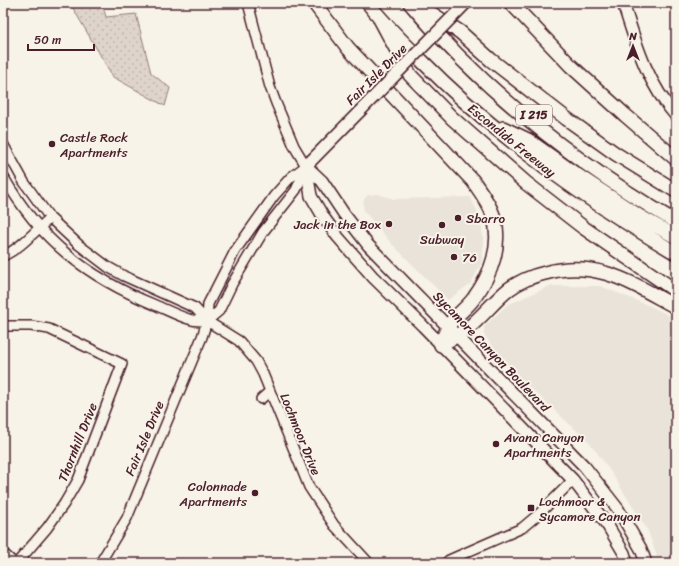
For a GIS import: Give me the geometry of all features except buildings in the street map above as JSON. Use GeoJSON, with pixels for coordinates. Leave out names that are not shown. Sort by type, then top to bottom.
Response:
{"type":"FeatureCollection","features":[{"type":"Feature","properties":{"kind":"highway"},"geometry":{"type":"LineString","coordinates":[[314,3],[348,48],[473,181],[482,193],[493,215],[497,232],[493,265],[484,284],[441,345]]}},
{"type":"Feature","properties":{"kind":"highway","name":"Escondido Freeway"},"geometry":{"type":"LineString","coordinates":[[368,3],[380,19],[443,82],[488,122],[564,182],[628,225],[676,253]]}},
{"type":"Feature","properties":{"kind":"highway"},"geometry":{"type":"LineString","coordinates":[[511,3],[570,66],[676,159]]}},
{"type":"Feature","properties":{"kind":"highway"},"geometry":{"type":"LineString","coordinates":[[416,4],[460,32],[491,60],[567,119],[616,154],[676,191]]}},
{"type":"Feature","properties":{"kind":"highway"},"geometry":{"type":"LineString","coordinates":[[416,4],[425,21],[492,88],[528,119],[563,147],[621,188],[676,222]]}},
{"type":"Feature","properties":{"kind":"highway","name":"I 215"},"geometry":{"type":"LineString","coordinates":[[416,4],[451,41],[511,98],[598,162],[676,212]]}},
{"type":"Feature","properties":{"kind":"highway"},"geometry":{"type":"LineString","coordinates":[[380,19],[410,75],[452,118],[526,184],[584,228],[676,291]]}},
{"type":"Feature","properties":{"kind":"highway"},"geometry":{"type":"LineString","coordinates":[[488,122],[528,140],[574,173],[639,216],[676,237]]}},
{"type":"Feature","properties":{"kind":"highway"},"geometry":{"type":"LineString","coordinates":[[453,330],[467,329],[508,290],[520,282],[532,276],[562,269],[592,269],[612,275],[676,307]]}},
{"type":"Feature","properties":{"kind":"main road","name":"Fair Isle Drive"},"geometry":{"type":"LineString","coordinates":[[306,166],[466,3]]}},
{"type":"Feature","properties":{"kind":"main road"},"geometry":{"type":"LineString","coordinates":[[623,3],[646,71],[665,104],[676,116]]}},
{"type":"Feature","properties":{"kind":"main road","name":"Sycamore Canyon Boulevard"},"geometry":{"type":"LineString","coordinates":[[306,166],[322,181],[344,214],[368,245],[453,330],[585,467],[618,509],[641,549],[646,563]]}},
{"type":"Feature","properties":{"kind":"main road","name":"Sycamore Canyon Boulevard"},"geometry":{"type":"LineString","coordinates":[[306,166],[311,196],[324,218],[338,237],[373,277],[573,480],[608,526],[624,553],[627,563]]}},
{"type":"Feature","properties":{"kind":"street","name":"Sycamore Canyon Boulevard"},"geometry":{"type":"LineString","coordinates":[[248,3],[270,87],[294,146],[306,166]]}},
{"type":"Feature","properties":{"kind":"street","name":"Lochmoor Drive"},"geometry":{"type":"LineString","coordinates":[[3,144],[24,182],[50,218],[79,245],[108,267],[133,281],[194,308],[208,321],[239,341],[248,349],[256,361],[270,391],[309,487],[334,525],[369,563]]}},
{"type":"Feature","properties":{"kind":"street","name":"Fair Isle Drive"},"geometry":{"type":"LineString","coordinates":[[100,563],[127,518],[208,321],[208,304],[235,251],[274,196],[290,177],[306,166]]}},
{"type":"Feature","properties":{"kind":"street","name":"Fair Isle Drive"},"geometry":{"type":"LineString","coordinates":[[208,321],[218,312],[232,284],[262,232],[296,190],[306,166]]}},
{"type":"Feature","properties":{"kind":"street","name":"Lochmoor Drive"},"geometry":{"type":"LineString","coordinates":[[3,176],[17,200],[52,241],[91,273],[122,291],[192,320],[208,321]]}},
{"type":"Feature","properties":{"kind":"street"},"geometry":{"type":"LineString","coordinates":[[3,256],[14,250],[50,218]]}},
{"type":"Feature","properties":{"kind":"street","name":"Thornhill Drive"},"geometry":{"type":"LineString","coordinates":[[3,326],[31,326],[49,329],[122,364],[78,480],[48,528],[17,563]]}},
{"type":"Feature","properties":{"kind":"street"},"geometry":{"type":"LineString","coordinates":[[261,399],[270,391]]}},
{"type":"Feature","properties":{"kind":"street"},"geometry":{"type":"LineString","coordinates":[[446,563],[449,560],[522,528],[541,512],[573,480]]}},
{"type":"Feature","properties":{"kind":"street"},"geometry":{"type":"LineString","coordinates":[[3,553],[14,563]]}},
{"type":"Feature","properties":{"kind":"shaded area"},"geometry":{"type":"Polygon","coordinates":[[[70,3],[102,3],[106,17],[136,14],[151,73],[170,88],[165,106],[113,77],[70,3]]]}},
{"type":"Feature","properties":{"kind":"shaded area"},"geometry":{"type":"Polygon","coordinates":[[[377,194],[394,199],[470,197],[478,213],[484,244],[481,264],[471,283],[448,300],[391,243],[364,211],[364,199],[368,195],[377,194]]]}},
{"type":"Feature","properties":{"kind":"shaded area"},"geometry":{"type":"Polygon","coordinates":[[[550,286],[600,286],[650,306],[676,319],[676,563],[659,563],[648,531],[611,472],[590,443],[525,383],[499,356],[484,334],[484,327],[507,305],[550,286]]]}},
{"type":"Feature","properties":{"kind":"place","name":"Castle Rock Apartments"},"geometry":{"type":"Point","coordinates":[52,144]}},
{"type":"Feature","properties":{"kind":"place","name":"Sbarro"},"geometry":{"type":"Point","coordinates":[458,218]}},
{"type":"Feature","properties":{"kind":"place","name":"Jack in the Box"},"geometry":{"type":"Point","coordinates":[389,224]}},
{"type":"Feature","properties":{"kind":"place","name":"Subway"},"geometry":{"type":"Point","coordinates":[442,225]}},
{"type":"Feature","properties":{"kind":"place","name":"76"},"geometry":{"type":"Point","coordinates":[454,257]}},
{"type":"Feature","properties":{"kind":"place","name":"Avana Canyon Apartments"},"geometry":{"type":"Point","coordinates":[496,444]}},
{"type":"Feature","properties":{"kind":"place","name":"Colonnade Apartments"},"geometry":{"type":"Point","coordinates":[255,493]}},
{"type":"Feature","properties":{"kind":"place","name":"Lochmoor & Sycamore Canyon"},"geometry":{"type":"Point","coordinates":[531,508]}}]}
